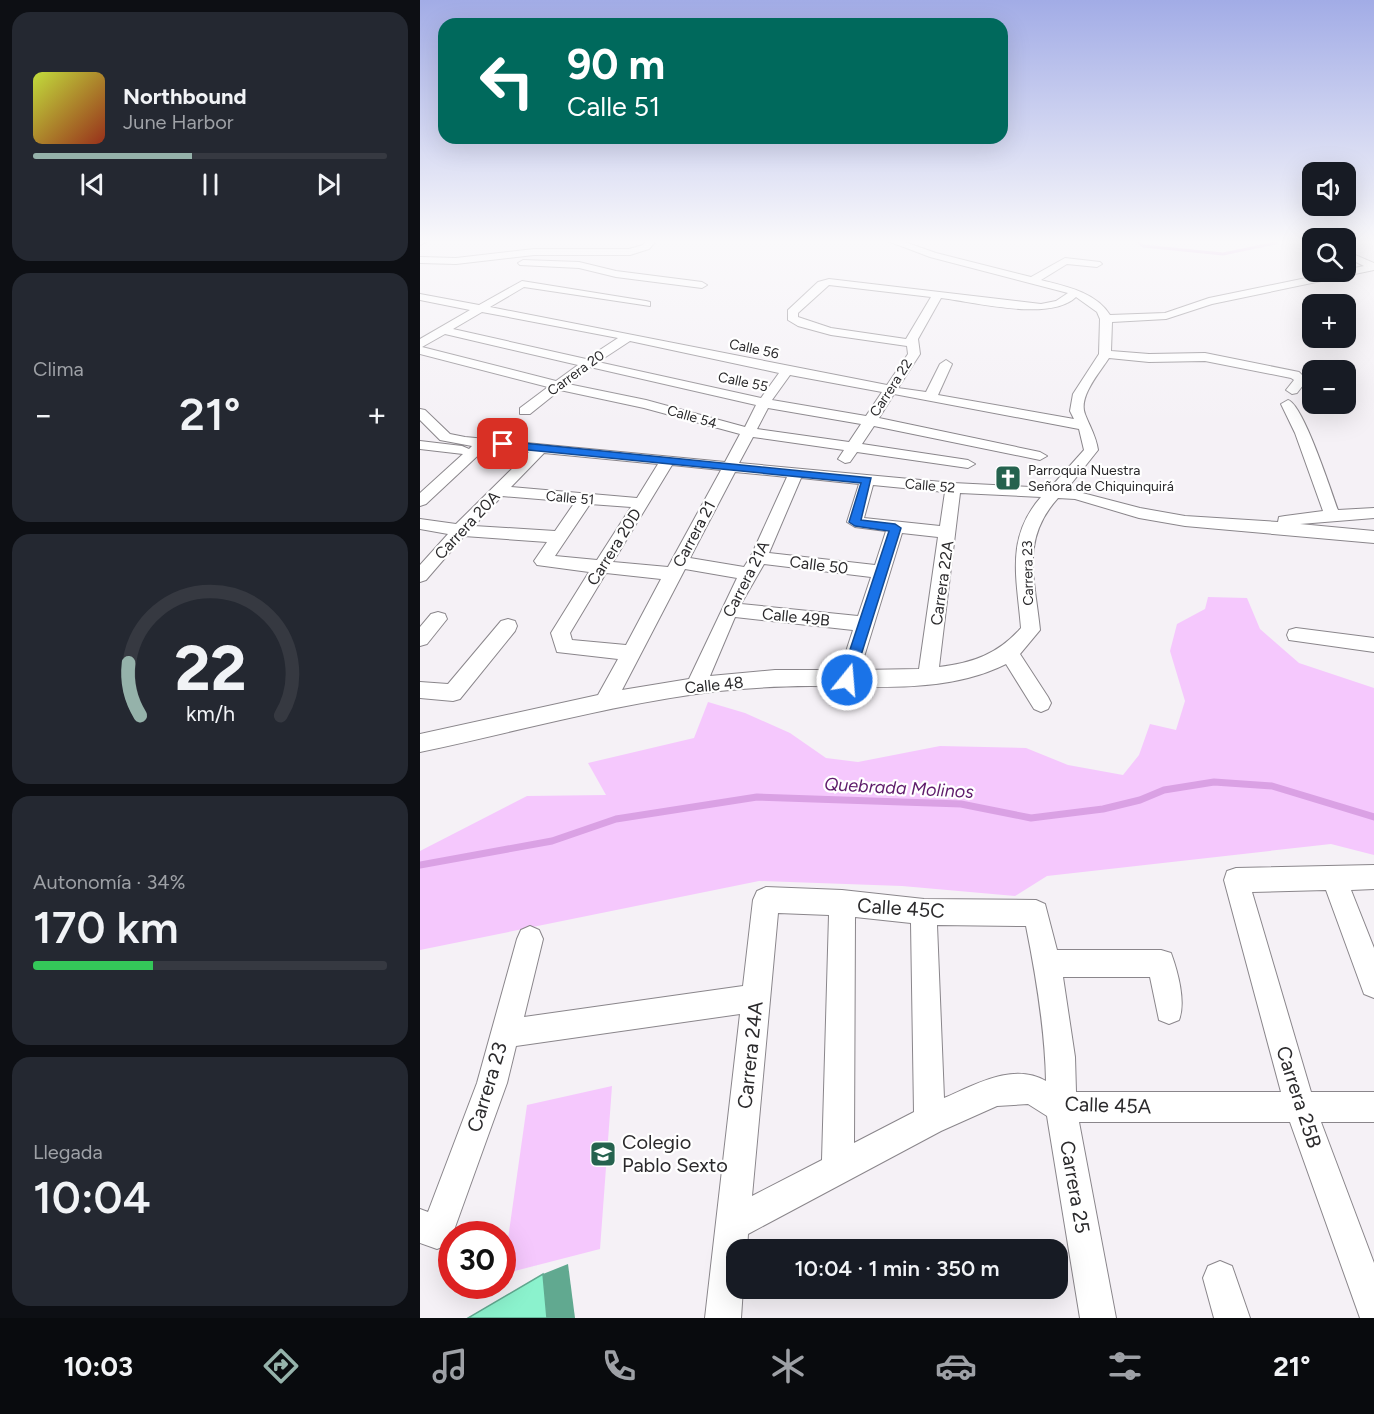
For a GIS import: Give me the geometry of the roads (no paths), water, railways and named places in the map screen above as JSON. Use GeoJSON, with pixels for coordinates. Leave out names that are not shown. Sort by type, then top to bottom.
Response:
{"type":"FeatureCollection","features":[{"type":"Feature","properties":{"kind":"street","name":"Calle 56"},"geometry":{"type":"LineString","coordinates":[[443,302],[628,337],[787,371],[1082,425]]}},
{"type":"Feature","properties":{"kind":"street"},"geometry":{"type":"LineString","coordinates":[[420,344],[493,302]]}},
{"type":"Feature","properties":{"kind":"street"},"geometry":{"type":"LineString","coordinates":[[631,302],[646,304]]}},
{"type":"Feature","properties":{"kind":"street"},"geometry":{"type":"LineString","coordinates":[[803,302],[792,312],[792,318],[798,323],[815,328],[912,343]]}},
{"type":"Feature","properties":{"kind":"street","name":"Carrera 22"},"geometry":{"type":"LineString","coordinates":[[833,476],[914,354],[912,339],[934,302]]}},
{"type":"Feature","properties":{"kind":"street"},"geometry":{"type":"LineString","coordinates":[[989,302],[1041,307],[1058,306],[1066,302]]}},
{"type":"Feature","properties":{"kind":"street"},"geometry":{"type":"LineString","coordinates":[[1090,302],[1096,305],[1106,319],[1105,354],[1149,358],[1204,357],[1295,375],[1300,380],[1290,397],[1332,515]]}},
{"type":"Feature","properties":{"kind":"street"},"geometry":{"type":"LineString","coordinates":[[1106,319],[1158,317],[1207,302]]}},
{"type":"Feature","properties":{"kind":"street","name":"Calle 55"},"geometry":{"type":"LineString","coordinates":[[442,330],[764,403],[917,429],[1040,456]]}},
{"type":"Feature","properties":{"kind":"street","name":"Carrera 20"},"geometry":{"type":"LineString","coordinates":[[525,411],[588,363],[628,337]]}},
{"type":"Feature","properties":{"kind":"street","name":"Calle 54"},"geometry":{"type":"LineString","coordinates":[[420,350],[559,386],[646,404],[749,432],[851,449],[968,464]]}},
{"type":"Feature","properties":{"kind":"street","name":"Carrera 23"},"geometry":{"type":"LineString","coordinates":[[1010,654],[1031,630],[1026,537],[1032,521],[1083,464],[1092,450],[1089,435],[1077,411],[1080,394],[1105,354]]}},
{"type":"Feature","properties":{"kind":"street"},"geometry":{"type":"LineString","coordinates":[[930,397],[946,364]]}},
{"type":"Feature","properties":{"kind":"street","name":"Carrera 21"},"geometry":{"type":"LineString","coordinates":[[606,700],[764,403],[787,371]]}},
{"type":"Feature","properties":{"kind":"street"},"geometry":{"type":"LineString","coordinates":[[420,413],[445,437],[479,447]]}},
{"type":"Feature","properties":{"kind":"street"},"geometry":{"type":"LineString","coordinates":[[905,456],[917,429]]}},
{"type":"Feature","properties":{"kind":"street","name":"Calle 52"},"geometry":{"type":"LineString","coordinates":[[420,445],[541,448],[867,481],[1076,494],[1139,513],[1185,521],[1374,537]]}},
{"type":"Feature","properties":{"kind":"street"},"geometry":{"type":"LineString","coordinates":[[424,494],[479,447]]}},
{"type":"Feature","properties":{"kind":"street","name":"Carrera 20A"},"geometry":{"type":"LineString","coordinates":[[420,576],[460,530],[541,448]]}},
{"type":"Feature","properties":{"kind":"street","name":"Carrera 20D"},"geometry":{"type":"LineString","coordinates":[[632,653],[564,647],[560,633],[667,462]]}},
{"type":"Feature","properties":{"kind":"street","name":"Carrera 21A"},"geometry":{"type":"LineString","coordinates":[[696,686],[729,610],[759,558],[796,473]]}},
{"type":"Feature","properties":{"kind":"street"},"geometry":{"type":"LineString","coordinates":[[867,481],[855,522],[949,533]]}},
{"type":"Feature","properties":{"kind":"street","name":"Carrera 22A"},"geometry":{"type":"LineString","coordinates":[[928,677],[949,533],[953,488]]}},
{"type":"Feature","properties":{"kind":"street","name":"Calle 51"},"geometry":{"type":"LineString","coordinates":[[498,491],[642,503]]}},
{"type":"Feature","properties":{"kind":"street"},"geometry":{"type":"LineString","coordinates":[[585,499],[557,537],[543,561],[601,567],[677,568],[748,574]]}},
{"type":"Feature","properties":{"kind":"street"},"geometry":{"type":"LineString","coordinates":[[1253,525],[1332,515],[1374,513]]}},
{"type":"Feature","properties":{"kind":"street"},"geometry":{"type":"LineString","coordinates":[[420,524],[460,530],[557,537]]}},
{"type":"Feature","properties":{"kind":"street"},"geometry":{"type":"LineString","coordinates":[[847,680],[879,572],[895,528]]}},
{"type":"Feature","properties":{"kind":"street","name":"Calle 50"},"geometry":{"type":"LineString","coordinates":[[759,558],[879,572]]}},
{"type":"Feature","properties":{"kind":"street","name":"Calle 49B"},"geometry":{"type":"LineString","coordinates":[[729,610],[863,624]]}},
{"type":"Feature","properties":{"kind":"street"},"geometry":{"type":"LineString","coordinates":[[420,639],[438,619]]}},
{"type":"Feature","properties":{"kind":"street"},"geometry":{"type":"LineString","coordinates":[[420,690],[453,693],[508,626]]}},
{"type":"Feature","properties":{"kind":"street"},"geometry":{"type":"LineString","coordinates":[[1296,635],[1374,645]]}},
{"type":"Feature","properties":{"kind":"street"},"geometry":{"type":"LineString","coordinates":[[1010,654],[1041,703]]}},
{"type":"Feature","properties":{"kind":"street","name":"Calle 48"},"geometry":{"type":"LineString","coordinates":[[420,743],[606,700],[696,686],[786,678],[847,680],[928,677],[973,668],[1010,654]]}},
{"type":"Feature","properties":{"kind":"street"},"geometry":{"type":"LineString","coordinates":[[1374,876],[1334,877],[1374,984]]}},
{"type":"Feature","properties":{"kind":"street","name":"Carrera 25B"},"geometry":{"type":"LineString","coordinates":[[1334,877],[1236,880],[1301,1109],[1374,1310]]}},
{"type":"Feature","properties":{"kind":"street","name":"Calle 45C"},"geometry":{"type":"LineString","coordinates":[[766,900],[842,903],[924,912],[1036,913]]}},
{"type":"Feature","properties":{"kind":"street","name":"Carrera 24A"},"geometry":{"type":"LineString","coordinates":[[723,1318],[766,900]]}},
{"type":"Feature","properties":{"kind":"street"},"geometry":{"type":"LineString","coordinates":[[838,1169],[842,903]]}},
{"type":"Feature","properties":{"kind":"street"},"geometry":{"type":"LineString","coordinates":[[924,912],[930,1120]]}},
{"type":"Feature","properties":{"kind":"street","name":"Carrera 25"},"geometry":{"type":"LineString","coordinates":[[1036,913],[1047,964],[1060,1058],[1061,1107],[1094,1316]]}},
{"type":"Feature","properties":{"kind":"street","name":"Carrera 23"},"geometry":{"type":"LineString","coordinates":[[429,1229],[492,1083],[530,939]]}},
{"type":"Feature","properties":{"kind":"street"},"geometry":{"type":"LineString","coordinates":[[1047,964],[1161,963],[1169,1010]]}},
{"type":"Feature","properties":{"kind":"street"},"geometry":{"type":"LineString","coordinates":[[503,1035],[755,998]]}},
{"type":"Feature","properties":{"kind":"street","name":"Calle 45A"},"geometry":{"type":"LineString","coordinates":[[733,1224],[930,1120],[996,1090],[1031,1089],[1061,1107],[1301,1109],[1374,1107]]}},
{"type":"Feature","properties":{"kind":"street"},"geometry":{"type":"LineString","coordinates":[[1220,1278],[1232,1318]]}},
{"type":"Feature","properties":{"kind":"waterway","name":"Quebrada Molinos"},"geometry":{"type":"LineString","coordinates":[[420,865],[552,841],[616,819],[757,797],[961,804],[1031,818],[1103,809],[1140,800],[1164,790],[1214,782],[1272,786],[1374,817]]}},
{"type":"Feature","properties":{"kind":"place","name":"Parroquia Nuestra Señora de Chiquinquirá"},"geometry":{"type":"Point","coordinates":[1008,478]}},
{"type":"Feature","properties":{"kind":"place","name":"Colegio Pablo Sexto"},"geometry":{"type":"Point","coordinates":[603,1154]}}]}
